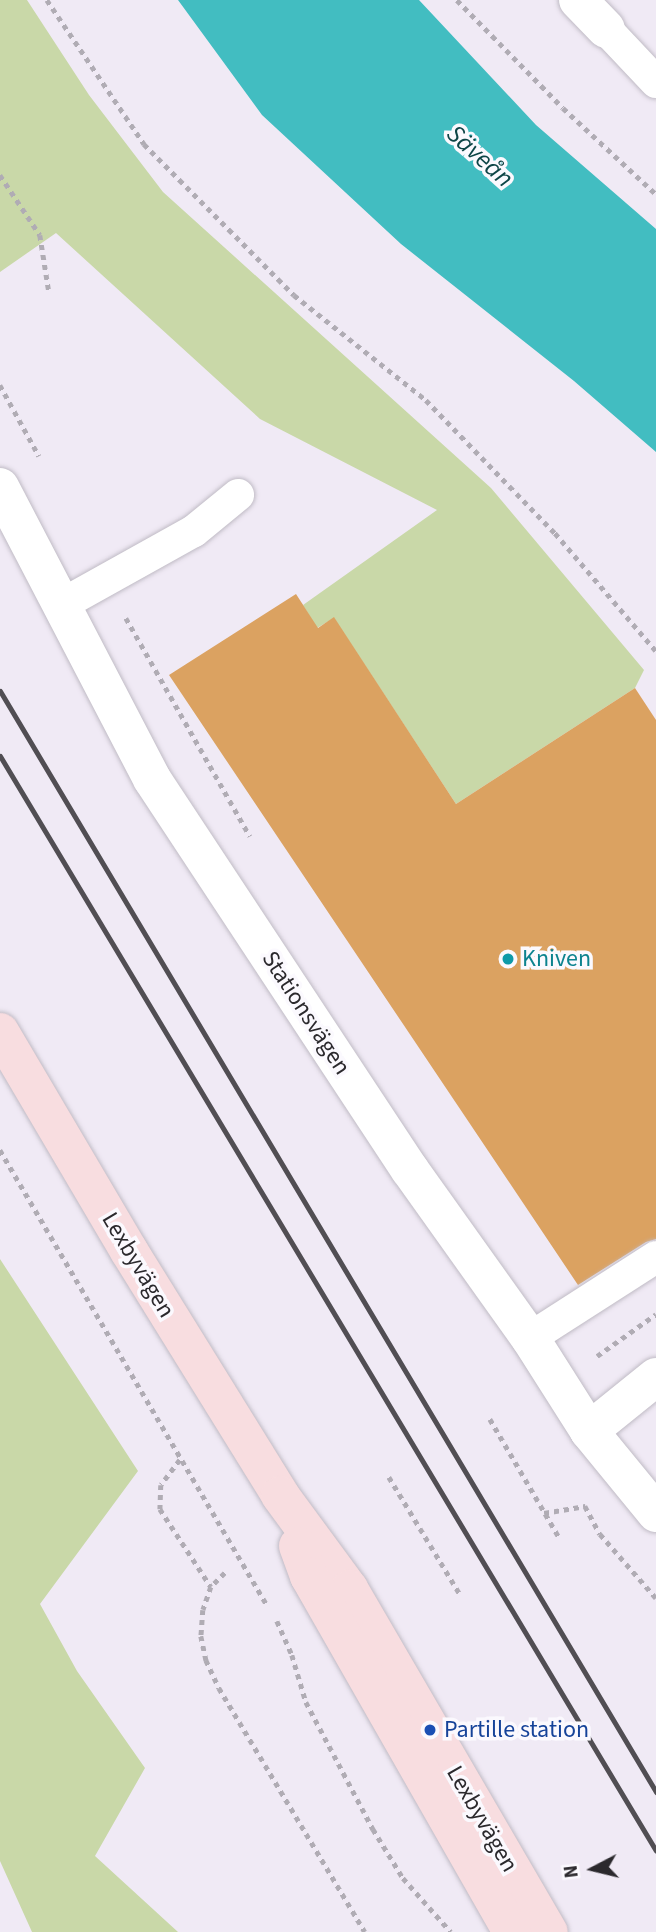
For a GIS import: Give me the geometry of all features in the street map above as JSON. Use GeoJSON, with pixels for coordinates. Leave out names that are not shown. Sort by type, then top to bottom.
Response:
{"type":"FeatureCollection","features":[{"type":"Feature","properties":{"kind":"street"},"geometry":{"type":"LineString","coordinates":[[578,0],[606,29]]}},
{"type":"Feature","properties":{"kind":"street","name":"Stationsvägen"},"geometry":{"type":"LineString","coordinates":[[0,487],[152,779],[410,1170],[530,1338],[589,1431],[656,1513]]}},
{"type":"Feature","properties":{"kind":"street","name":"Lexbyvägen"},"geometry":{"type":"LineString","coordinates":[[0,1032],[129,1251],[280,1495],[349,1589],[549,1932]]}},
{"type":"Feature","properties":{"kind":"street"},"geometry":{"type":"LineString","coordinates":[[589,1431],[656,1377]]}},
{"type":"Feature","properties":{"kind":"street","name":"Lexbyvägen"},"geometry":{"type":"LineString","coordinates":[[280,1495],[309,1576],[512,1932]]}},
{"type":"Feature","properties":{"kind":"lane"},"geometry":{"type":"LineString","coordinates":[[606,29],[656,82]]}},
{"type":"Feature","properties":{"kind":"lane"},"geometry":{"type":"LineString","coordinates":[[61,605],[194,531],[237,495]]}},
{"type":"Feature","properties":{"kind":"lane"},"geometry":{"type":"LineString","coordinates":[[530,1338],[656,1257]]}},
{"type":"Feature","properties":{"kind":"path"},"geometry":{"type":"LineString","coordinates":[[47,0],[144,144],[294,295],[426,400],[555,533],[656,651]]}},
{"type":"Feature","properties":{"kind":"path"},"geometry":{"type":"LineString","coordinates":[[457,0],[563,108],[656,194]]}},
{"type":"Feature","properties":{"kind":"path"},"geometry":{"type":"LineString","coordinates":[[0,174],[40,235],[49,292]]}},
{"type":"Feature","properties":{"kind":"path"},"geometry":{"type":"LineString","coordinates":[[0,385],[43,464]]}},
{"type":"Feature","properties":{"kind":"path"},"geometry":{"type":"LineString","coordinates":[[104,581],[254,843]]}},
{"type":"Feature","properties":{"kind":"path"},"geometry":{"type":"LineString","coordinates":[[0,1150],[268,1606]]}},
{"type":"Feature","properties":{"kind":"path"},"geometry":{"type":"LineString","coordinates":[[590,1361],[656,1314]]}},
{"type":"Feature","properties":{"kind":"path"},"geometry":{"type":"LineString","coordinates":[[490,1419],[559,1537]]}},
{"type":"Feature","properties":{"kind":"path"},"geometry":{"type":"LineString","coordinates":[[180,1460],[161,1485],[160,1509],[211,1587]]}},
{"type":"Feature","properties":{"kind":"path"},"geometry":{"type":"LineString","coordinates":[[389,1477],[461,1596]]}},
{"type":"Feature","properties":{"kind":"path"},"geometry":{"type":"LineString","coordinates":[[544,1513],[586,1506],[600,1534],[656,1598]]}},
{"type":"Feature","properties":{"kind":"path"},"geometry":{"type":"LineString","coordinates":[[225,1573],[211,1587],[203,1610],[201,1636],[206,1660],[219,1688],[365,1932]]}},
{"type":"Feature","properties":{"kind":"path"},"geometry":{"type":"LineString","coordinates":[[275,1617],[292,1655],[310,1713],[373,1829],[403,1878],[451,1932]]}},
{"type":"Feature","properties":{"kind":"green space"},"geometry":{"type":"Polygon","coordinates":[[[0,0],[27,0],[89,95],[163,192],[491,488],[644,670],[635,688],[456,804],[334,618],[317,628],[303,605],[437,510],[260,419],[56,233],[0,272],[0,0]]]}},
{"type":"Feature","properties":{"kind":"green space"},"geometry":{"type":"Polygon","coordinates":[[[0,1259],[138,1471],[40,1604],[77,1671],[145,1768],[95,1856],[178,1932],[32,1932],[0,1861],[0,1259]]]}},
{"type":"Feature","properties":{"kind":"water","name":"Säveån"},"geometry":{"type":"Polygon","coordinates":[[[178,0],[419,0],[536,125],[656,229],[656,452],[574,381],[401,244],[262,115],[178,0]]]}},
{"type":"Feature","properties":{"kind":"building","name":"Kniven"},"geometry":{"type":"Polygon","coordinates":[[[296,594],[318,628],[334,617],[456,804],[635,688],[656,720],[656,1239],[646,1242],[578,1285],[169,675],[296,594]]]}},
{"type":"Feature","properties":{"kind":"railway"},"geometry":{"type":"LineString","coordinates":[[0,691],[656,1792]]}},
{"type":"Feature","properties":{"kind":"railway"},"geometry":{"type":"LineString","coordinates":[[0,756],[656,1851]]}},
{"type":"Feature","properties":{"kind":"place","name":"Kniven"},"geometry":{"type":"Point","coordinates":[508,959]}},
{"type":"Feature","properties":{"kind":"place","name":"Partille station"},"geometry":{"type":"Point","coordinates":[430,1730]}}]}
